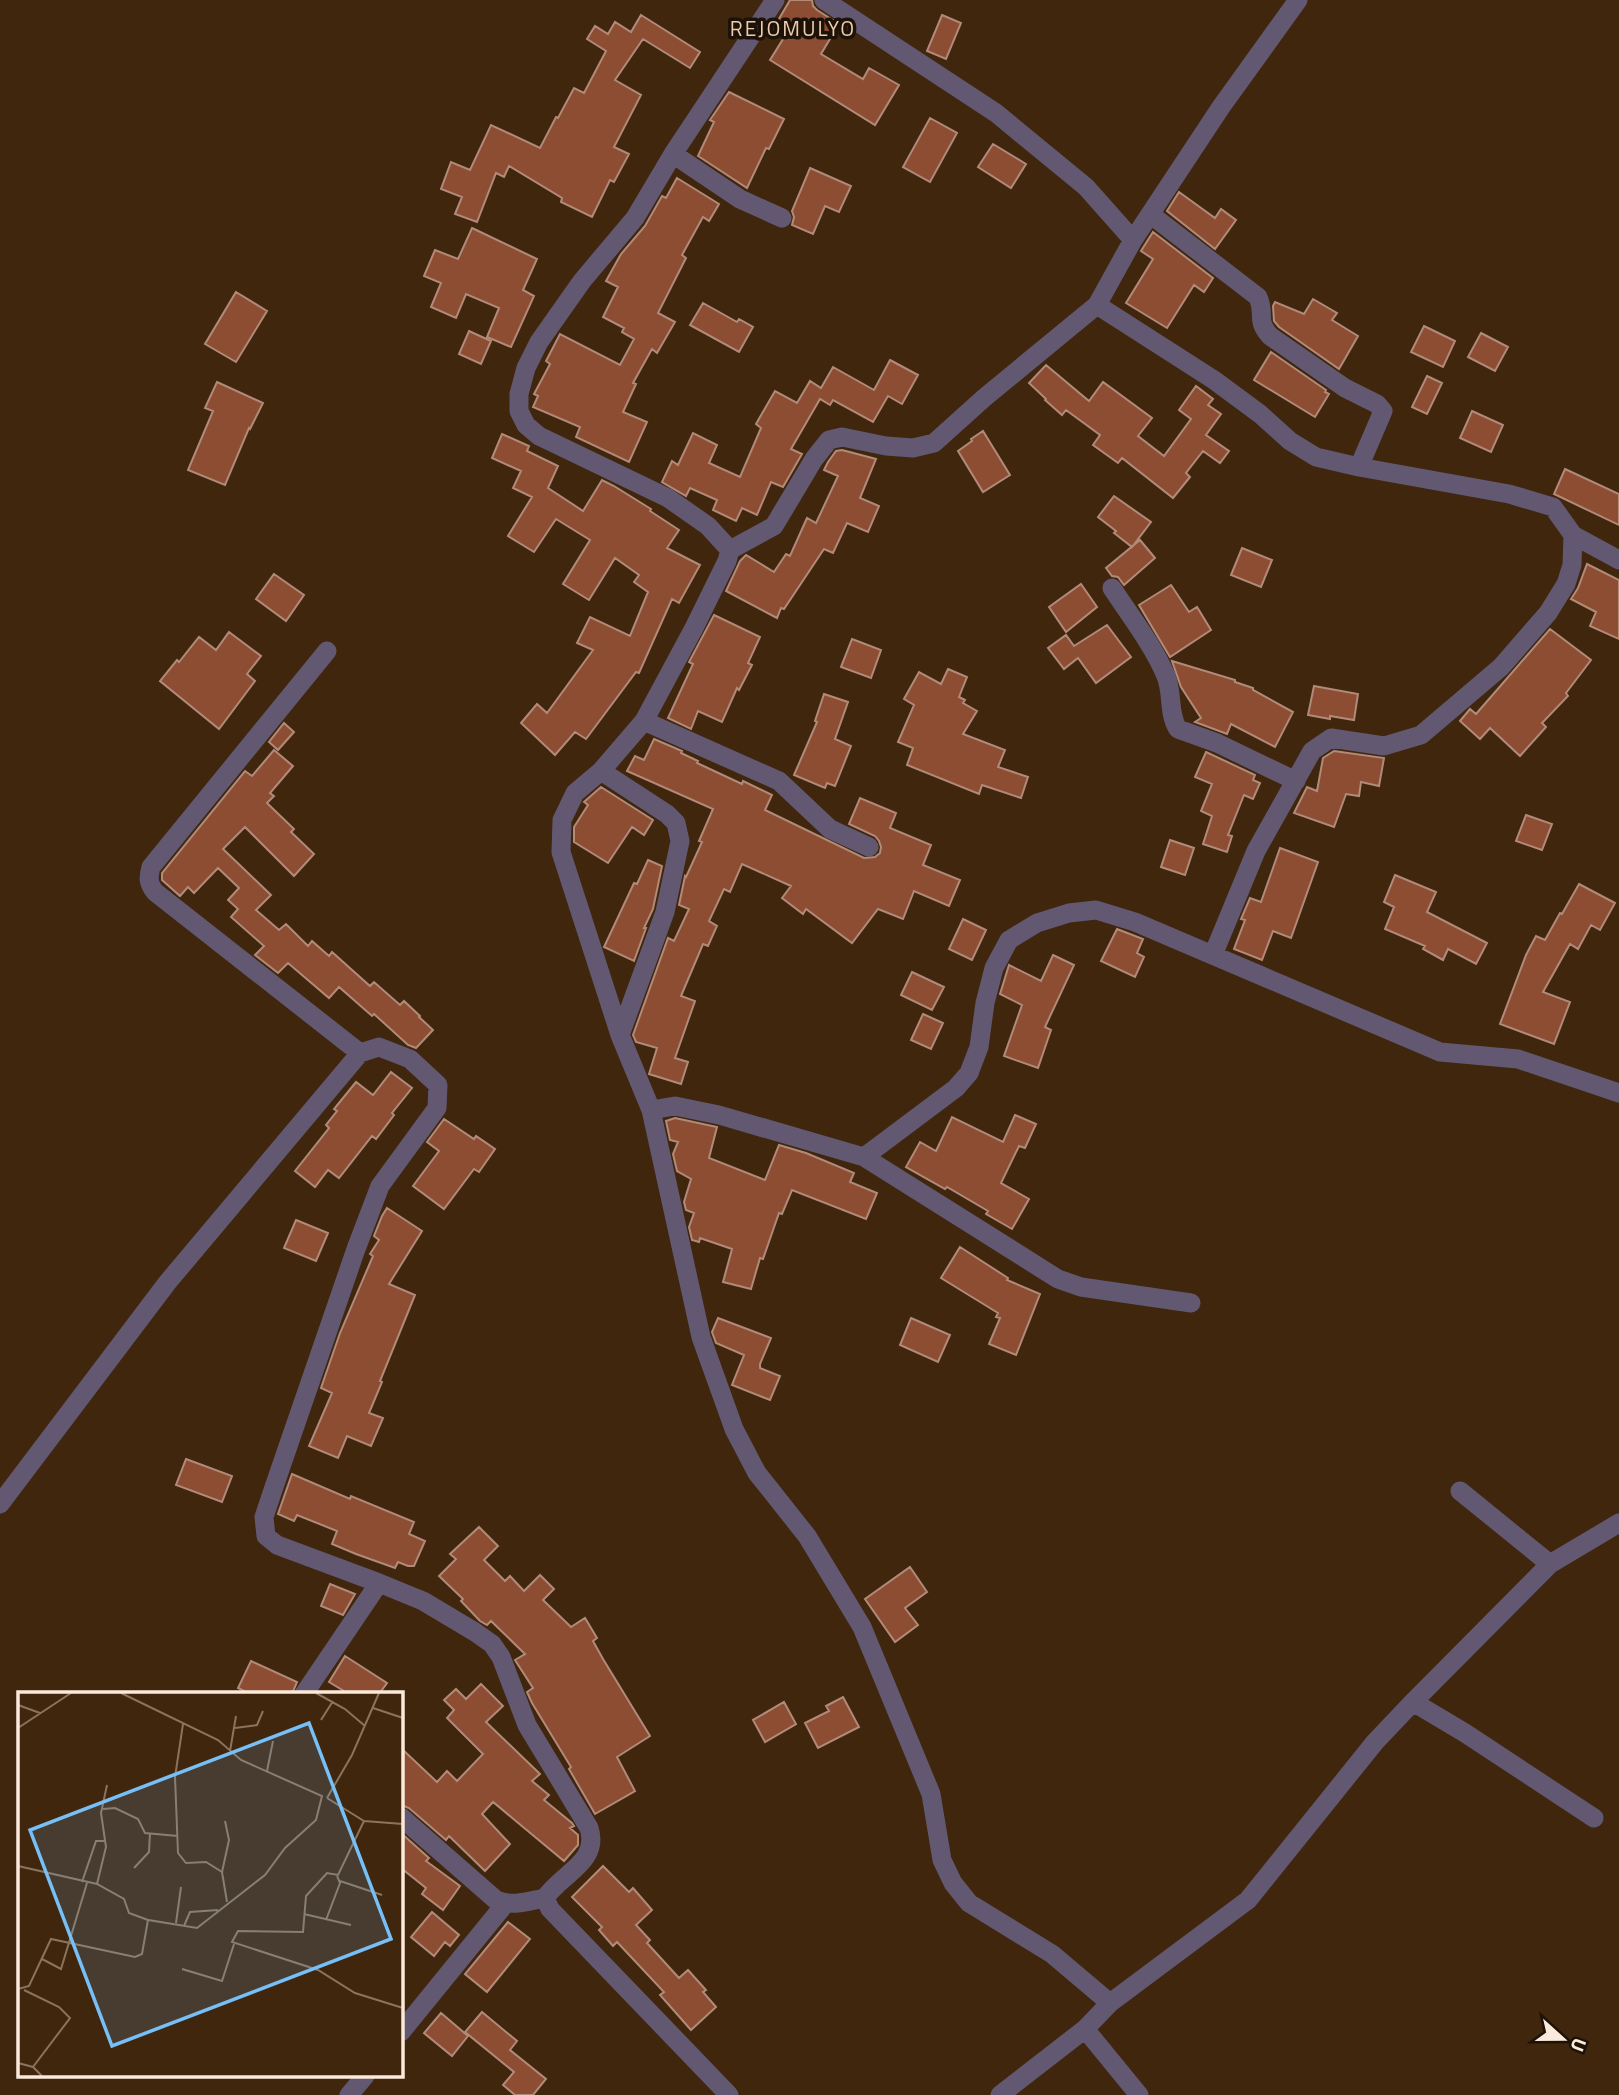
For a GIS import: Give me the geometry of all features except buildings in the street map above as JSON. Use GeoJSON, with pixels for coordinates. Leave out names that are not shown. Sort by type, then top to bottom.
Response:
{"type":"FeatureCollection","features":[{"type":"Feature","properties":{"kind":"street"},"geometry":{"type":"LineString","coordinates":[[730,550],[708,526],[668,498],[539,436],[526,425],[519,411],[519,394],[526,368],[539,342],[582,281],[635,218],[775,0]]}},
{"type":"Feature","properties":{"kind":"street"},"geometry":{"type":"LineString","coordinates":[[824,0],[996,113],[1086,187],[1133,240]]}},
{"type":"Feature","properties":{"kind":"street"},"geometry":{"type":"LineString","coordinates":[[1110,2003],[1052,1954],[969,1903],[953,1883],[942,1860],[931,1794],[862,1627],[807,1536],[757,1473],[734,1429],[701,1337],[651,1110],[620,1035],[561,852],[562,820],[575,793],[601,771],[644,721],[694,628],[730,550],[774,526],[814,459],[829,440],[842,437],[886,446],[914,448],[934,443],[1097,305],[1150,214],[1221,107],[1298,0]]}},
{"type":"Feature","properties":{"kind":"street"},"geometry":{"type":"LineString","coordinates":[[673,155],[740,199],[782,218]]}},
{"type":"Feature","properties":{"kind":"street"},"geometry":{"type":"LineString","coordinates":[[1150,214],[1258,298],[1261,304],[1262,327],[1270,337],[1345,388],[1377,404],[1383,411],[1359,467]]}},
{"type":"Feature","properties":{"kind":"street"},"geometry":{"type":"LineString","coordinates":[[1097,305],[1223,386],[1290,441],[1316,457],[1509,494],[1553,507],[1573,535],[1619,560]]}},
{"type":"Feature","properties":{"kind":"street"},"geometry":{"type":"LineString","coordinates":[[1213,955],[1256,852],[1311,751],[1331,737],[1384,746],[1421,735],[1501,667],[1548,613],[1566,584],[1572,565],[1573,535]]}},
{"type":"Feature","properties":{"kind":"street"},"geometry":{"type":"LineString","coordinates":[[1112,588],[1148,642],[1167,678],[1178,729],[1217,743],[1296,781]]}},
{"type":"Feature","properties":{"kind":"street"},"geometry":{"type":"LineString","coordinates":[[327,651],[151,867],[148,877],[155,892],[360,1053]]}},
{"type":"Feature","properties":{"kind":"street"},"geometry":{"type":"LineString","coordinates":[[644,721],[779,781],[830,829],[869,847]]}},
{"type":"Feature","properties":{"kind":"street"},"geometry":{"type":"LineString","coordinates":[[601,771],[667,814],[676,823],[680,841],[665,912],[620,1035]]}},
{"type":"Feature","properties":{"kind":"street"},"geometry":{"type":"LineString","coordinates":[[863,1157],[957,1088],[969,1073],[979,1047],[985,1003],[994,968],[1009,940],[1037,923],[1096,910],[1135,922],[1440,1052],[1518,1059],[1619,1093]]}},
{"type":"Feature","properties":{"kind":"street"},"geometry":{"type":"LineString","coordinates":[[0,1504],[167,1283],[360,1053],[379,1047],[410,1059],[438,1085],[437,1108],[380,1186],[274,1487],[264,1517],[264,1528],[266,1536],[277,1545],[423,1601],[492,1644],[501,1657],[527,1725],[589,1828],[593,1839],[592,1848],[582,1862],[545,1898],[505,1904],[496,1900],[402,1818]]}},
{"type":"Feature","properties":{"kind":"street"},"geometry":{"type":"LineString","coordinates":[[651,1110],[675,1106],[719,1115],[863,1157],[1058,1279],[1081,1287],[1191,1303]]}},
{"type":"Feature","properties":{"kind":"street"},"geometry":{"type":"LineString","coordinates":[[1460,1491],[1550,1564]]}},
{"type":"Feature","properties":{"kind":"street"},"geometry":{"type":"LineString","coordinates":[[1000,2095],[1085,2029],[1110,2003],[1248,1900],[1375,1742],[1413,1703],[1550,1564],[1619,1523]]}},
{"type":"Feature","properties":{"kind":"street"},"geometry":{"type":"LineString","coordinates":[[305,1692],[379,1583]]}},
{"type":"Feature","properties":{"kind":"street"},"geometry":{"type":"LineString","coordinates":[[1413,1703],[1465,1733],[1594,1818]]}},
{"type":"Feature","properties":{"kind":"street"},"geometry":{"type":"LineString","coordinates":[[545,1898],[550,1909],[729,2095]]}},
{"type":"Feature","properties":{"kind":"street"},"geometry":{"type":"LineString","coordinates":[[402,2031],[505,1904]]}},
{"type":"Feature","properties":{"kind":"street"},"geometry":{"type":"LineString","coordinates":[[1085,2029],[1139,2095]]}},
{"type":"Feature","properties":{"kind":"street"},"geometry":{"type":"LineString","coordinates":[[349,2095],[363,2078]]}},
{"type":"Feature","properties":{"kind":"district","name":"REJOMULYO"},"geometry":{"type":"Point","coordinates":[793,28]}}]}
